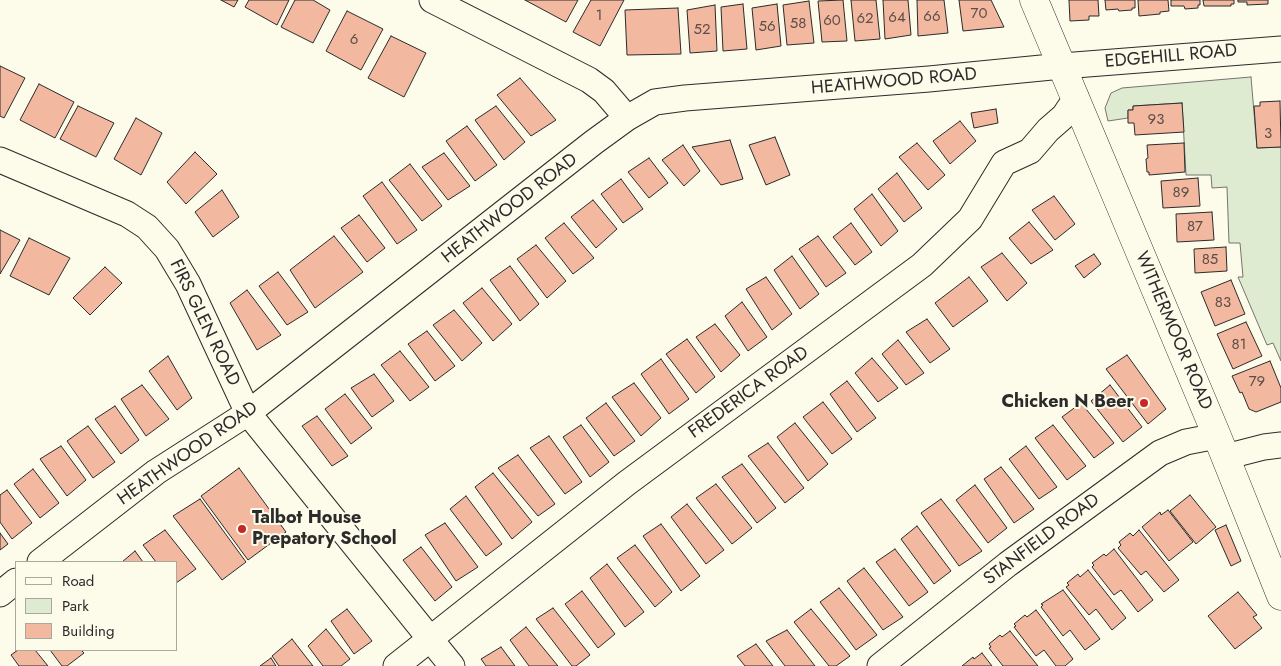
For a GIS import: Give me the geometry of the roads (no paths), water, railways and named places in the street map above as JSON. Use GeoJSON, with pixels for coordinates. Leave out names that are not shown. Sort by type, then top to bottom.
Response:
{"type":"FeatureCollection","features":[{"type":"Feature","properties":{"kind":"street"},"geometry":{"type":"LineString","coordinates":[[432,0],[589,80],[604,91],[627,118]]}},
{"type":"Feature","properties":{"kind":"street","name":"WITHERMOOR ROAD"},"geometry":{"type":"LineString","coordinates":[[1034,0],[1221,447],[1281,596]]}},
{"type":"Feature","properties":{"kind":"street","name":"EDGEHILL ROAD"},"geometry":{"type":"LineString","coordinates":[[1062,66],[1281,49]]}},
{"type":"Feature","properties":{"kind":"street","name":"HEATHWOOD ROAD"},"geometry":{"type":"LineString","coordinates":[[41,561],[156,472],[248,413],[627,118],[655,102],[685,98],[929,80],[1062,66]]}},
{"type":"Feature","properties":{"kind":"street","name":"FREDERICA ROAD"},"geometry":{"type":"LineString","coordinates":[[396,666],[627,483],[922,265],[970,219],[1004,163],[1030,151],[1048,130],[1064,116],[1076,98]]}},
{"type":"Feature","properties":{"kind":"street","name":"FIRS GLEN ROAD"},"geometry":{"type":"LineString","coordinates":[[0,160],[127,214],[147,227],[167,249],[188,284],[248,413],[452,666]]}},
{"type":"Feature","properties":{"kind":"street","name":"STANFIELD ROAD"},"geometry":{"type":"LineString","coordinates":[[880,666],[1008,564],[1160,453],[1186,442],[1221,447],[1281,445]]}},
{"type":"Feature","properties":{"kind":"street"},"geometry":{"type":"LineString","coordinates":[[0,594],[15,582]]}},
{"type":"Feature","properties":{"kind":"place","name":"Chicken N Beer"},"geometry":{"type":"Point","coordinates":[1144,403]}},
{"type":"Feature","properties":{"kind":"place","name":"Talbot House Prepatory School"},"geometry":{"type":"Point","coordinates":[242,529]}}]}
